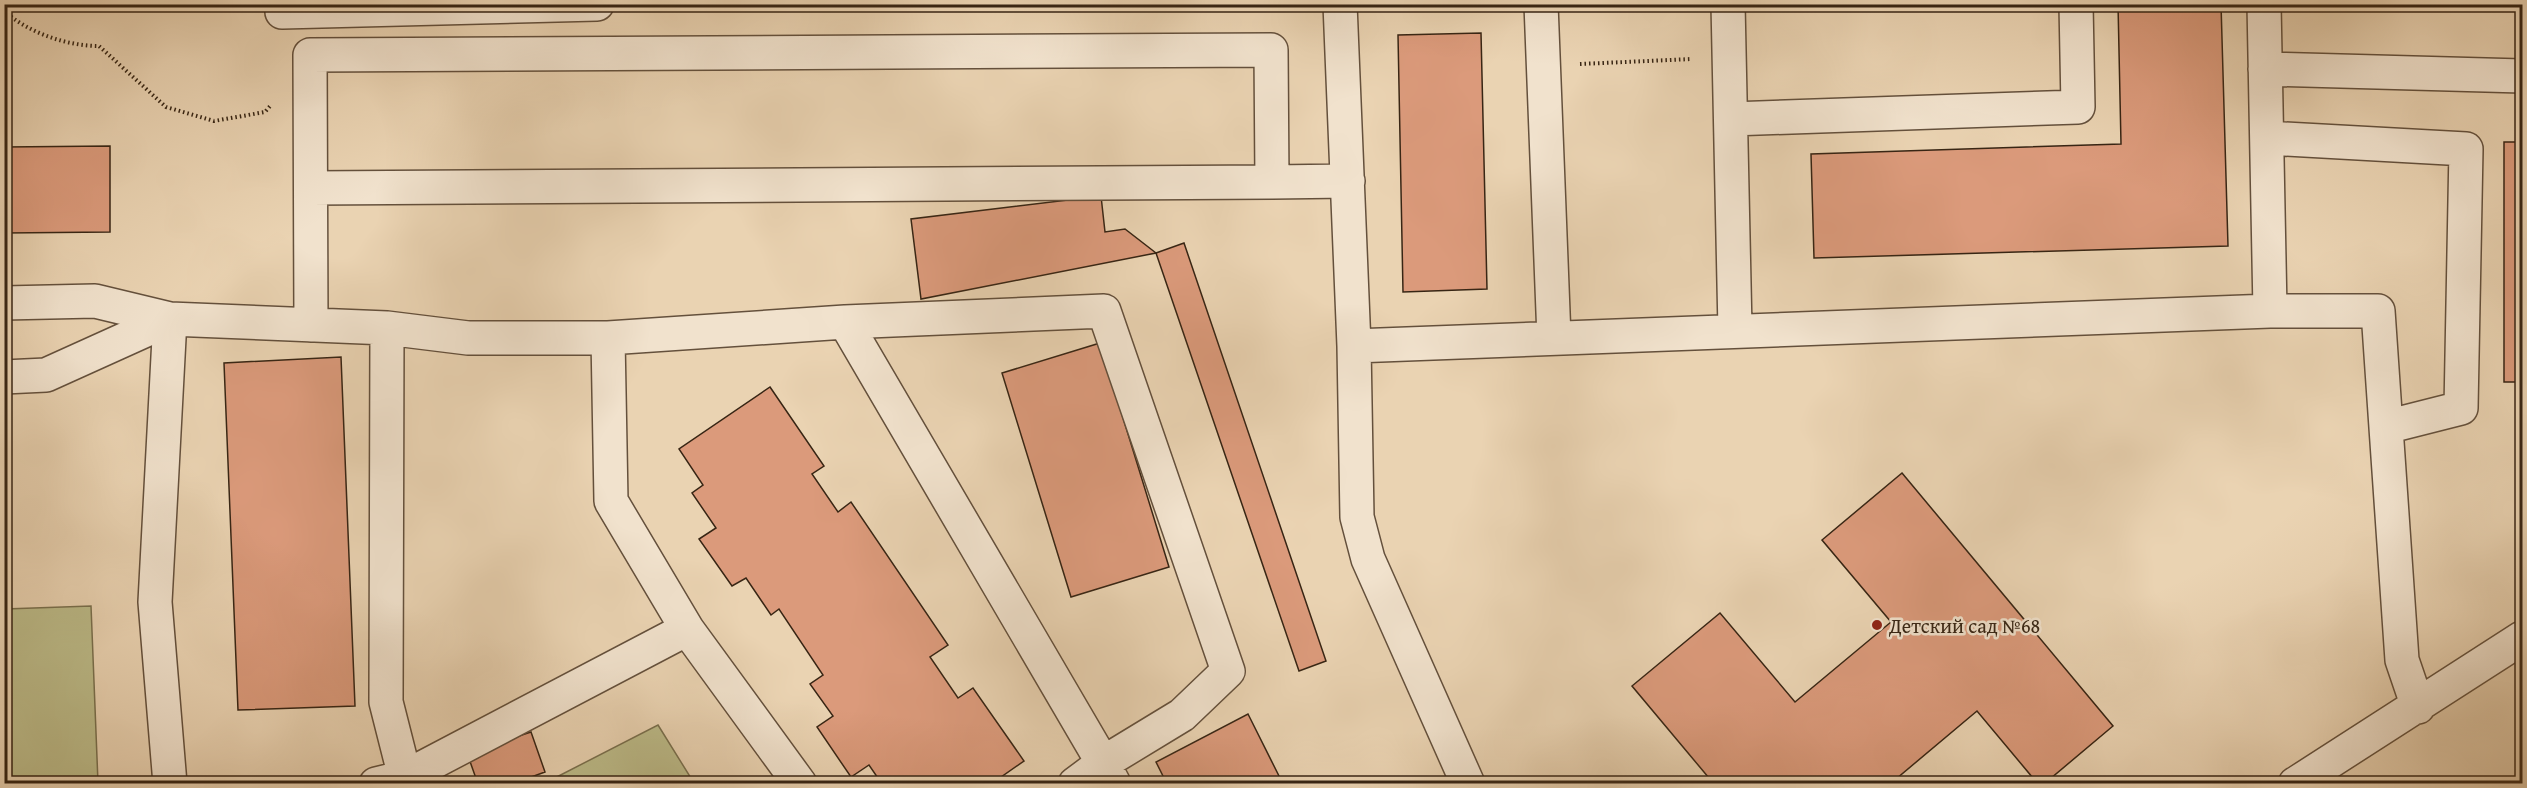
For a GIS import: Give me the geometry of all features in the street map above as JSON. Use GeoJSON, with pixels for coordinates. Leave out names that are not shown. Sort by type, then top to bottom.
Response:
{"type":"FeatureCollection","features":[{"type":"Feature","properties":{"kind":"lane"},"geometry":{"type":"LineString","coordinates":[[282,4],[282,12],[597,4]]}},
{"type":"Feature","properties":{"kind":"lane"},"geometry":{"type":"LineString","coordinates":[[1340,4],[1354,346],[1357,517],[1368,559],[1468,783]]}},
{"type":"Feature","properties":{"kind":"lane"},"geometry":{"type":"LineString","coordinates":[[1541,4],[1554,338]]}},
{"type":"Feature","properties":{"kind":"lane"},"geometry":{"type":"LineString","coordinates":[[1728,4],[1736,330]]}},
{"type":"Feature","properties":{"kind":"lane"},"geometry":{"type":"LineString","coordinates":[[1731,118],[2078,107],[2076,4]]}},
{"type":"Feature","properties":{"kind":"lane"},"geometry":{"type":"LineString","coordinates":[[2264,4],[2271,310]]}},
{"type":"Feature","properties":{"kind":"lane"},"geometry":{"type":"LineString","coordinates":[[311,325],[310,55],[1271,50],[1272,182]]}},
{"type":"Feature","properties":{"kind":"lane"},"geometry":{"type":"LineString","coordinates":[[2265,69],[2523,76]]}},
{"type":"Feature","properties":{"kind":"lane"},"geometry":{"type":"LineString","coordinates":[[2267,138],[2466,149],[2461,408],[2386,427]]}},
{"type":"Feature","properties":{"kind":"lane"},"geometry":{"type":"LineString","coordinates":[[311,188],[1348,182]]}},
{"type":"Feature","properties":{"kind":"lane"},"geometry":{"type":"LineString","coordinates":[[4,303],[95,301],[170,319],[387,328],[468,338],[608,338],[845,322],[1104,311],[1228,671],[1182,715],[1108,773],[1075,783]]}},
{"type":"Feature","properties":{"kind":"lane"},"geometry":{"type":"LineString","coordinates":[[1354,346],[2271,310],[2378,311],[2402,660],[2418,707]]}},
{"type":"Feature","properties":{"kind":"lane"},"geometry":{"type":"LineString","coordinates":[[4,377],[46,375],[170,319]]}},
{"type":"Feature","properties":{"kind":"lane"},"geometry":{"type":"LineString","coordinates":[[170,319],[155,602],[170,783]]}},
{"type":"Feature","properties":{"kind":"lane"},"geometry":{"type":"LineString","coordinates":[[845,322],[1108,773]]}},
{"type":"Feature","properties":{"kind":"lane"},"geometry":{"type":"LineString","coordinates":[[387,328],[386,702],[397,781],[687,629]]}},
{"type":"Feature","properties":{"kind":"lane"},"geometry":{"type":"LineString","coordinates":[[608,338],[611,501],[687,629],[800,783]]}},
{"type":"Feature","properties":{"kind":"lane"},"geometry":{"type":"LineString","coordinates":[[2295,783],[2418,707],[2523,638]]}},
{"type":"Feature","properties":{"kind":"path"},"geometry":{"type":"LineString","coordinates":[[4,11],[19,24],[77,46],[99,46],[166,107],[214,122],[265,112],[271,104]]}},
{"type":"Feature","properties":{"kind":"path"},"geometry":{"type":"LineString","coordinates":[[1543,66],[1729,57]]}},
{"type":"Feature","properties":{"kind":"shaded area"},"geometry":{"type":"Polygon","coordinates":[[[91,606],[98,783],[5,783],[5,609],[91,606]]]}},
{"type":"Feature","properties":{"kind":"shaded area"},"geometry":{"type":"Polygon","coordinates":[[[658,725],[694,783],[545,783],[658,725]]]}},
{"type":"Feature","properties":{"kind":"building"},"geometry":{"type":"Polygon","coordinates":[[[2118,4],[2221,4],[2228,246],[1814,258],[1811,154],[2121,144],[2118,4]]]}},
{"type":"Feature","properties":{"kind":"building"},"geometry":{"type":"Polygon","coordinates":[[[1481,33],[1487,289],[1403,292],[1398,35],[1481,33]]]}},
{"type":"Feature","properties":{"kind":"building"},"geometry":{"type":"Polygon","coordinates":[[[2504,142],[2522,142],[2522,382],[2504,382],[2504,142]]]}},
{"type":"Feature","properties":{"kind":"building"},"geometry":{"type":"Polygon","coordinates":[[[110,146],[110,232],[4,233],[4,147],[110,146]]]}},
{"type":"Feature","properties":{"kind":"building"},"geometry":{"type":"Polygon","coordinates":[[[1101,196],[1105,232],[1125,229],[1156,253],[921,299],[911,219],[1101,196]]]}},
{"type":"Feature","properties":{"kind":"building"},"geometry":{"type":"Polygon","coordinates":[[[1184,243],[1326,661],[1299,671],[1156,253],[1184,243]]]}},
{"type":"Feature","properties":{"kind":"building"},"geometry":{"type":"Polygon","coordinates":[[[1100,343],[1169,567],[1071,597],[1002,373],[1100,343]]]}},
{"type":"Feature","properties":{"kind":"building"},"geometry":{"type":"Polygon","coordinates":[[[341,357],[355,706],[238,710],[224,363],[341,357]]]}},
{"type":"Feature","properties":{"kind":"building"},"geometry":{"type":"Polygon","coordinates":[[[770,387],[824,466],[812,474],[838,512],[851,502],[948,645],[930,657],[958,698],[973,688],[1024,761],[991,784],[882,784],[869,765],[851,777],[817,727],[833,716],[810,684],[823,675],[779,609],[771,615],[746,578],[732,586],[699,539],[716,528],[692,493],[703,485],[679,449],[770,387]]]}},
{"type":"Feature","properties":{"kind":"building"},"geometry":{"type":"Polygon","coordinates":[[[1902,473],[2113,726],[2044,784],[2038,784],[1977,711],[1890,784],[1714,784],[1632,686],[1720,613],[1795,702],[1891,622],[1822,540],[1902,473]]]}},
{"type":"Feature","properties":{"kind":"building"},"geometry":{"type":"Polygon","coordinates":[[[1248,714],[1283,784],[1167,784],[1156,762],[1248,714]]]}},
{"type":"Feature","properties":{"kind":"building"},"geometry":{"type":"Polygon","coordinates":[[[531,732],[545,772],[512,784],[478,784],[467,753],[531,732]]]}},
{"type":"Feature","properties":{"kind":"place","name":"Детский сад №68"},"geometry":{"type":"Point","coordinates":[1877,625]}}]}
